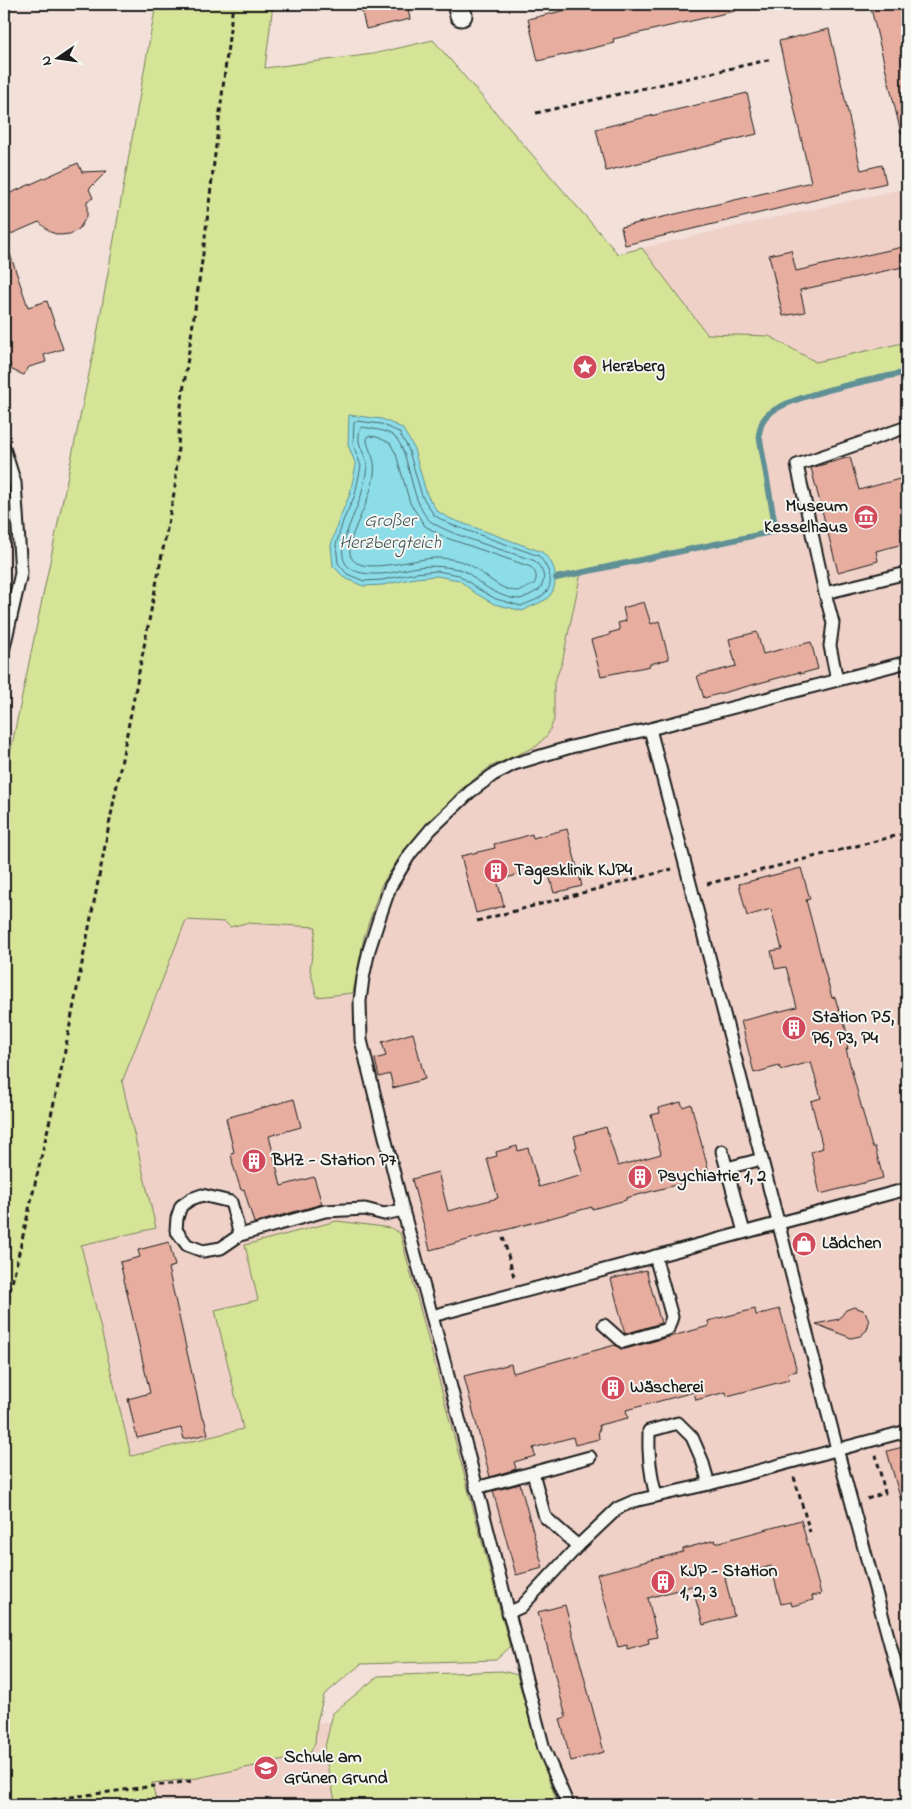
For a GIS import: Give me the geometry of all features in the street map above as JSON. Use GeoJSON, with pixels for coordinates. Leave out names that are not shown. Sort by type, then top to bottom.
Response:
{"type":"FeatureCollection","features":[{"type":"Feature","properties":{"kind":"lane"},"geometry":{"type":"LineString","coordinates":[[838,680],[830,646],[833,623],[797,465],[907,427]]}},
{"type":"Feature","properties":{"kind":"lane"},"geometry":{"type":"LineString","coordinates":[[4,448],[15,484],[21,573],[4,647]]}},
{"type":"Feature","properties":{"kind":"lane"},"geometry":{"type":"LineString","coordinates":[[825,593],[907,574]]}},
{"type":"Feature","properties":{"kind":"lane"},"geometry":{"type":"LineString","coordinates":[[568,1805],[544,1749],[403,1210],[362,1040],[360,1001],[369,950],[390,887],[410,854],[431,828],[470,792],[493,775],[514,764],[571,747],[650,729],[907,662]]}},
{"type":"Feature","properties":{"kind":"lane"},"geometry":{"type":"LineString","coordinates":[[650,729],[837,1449],[907,1706]]}},
{"type":"Feature","properties":{"kind":"lane"},"geometry":{"type":"LineString","coordinates":[[722,1151],[744,1232]]}},
{"type":"Feature","properties":{"kind":"lane"},"geometry":{"type":"LineString","coordinates":[[727,1168],[762,1159]]}},
{"type":"Feature","properties":{"kind":"lane"},"geometry":{"type":"LineString","coordinates":[[432,1316],[907,1189]]}},
{"type":"Feature","properties":{"kind":"lane"},"geometry":{"type":"LineString","coordinates":[[240,1235],[231,1202],[202,1195],[191,1198],[181,1206],[176,1230],[187,1245],[203,1251],[221,1248],[240,1235],[325,1211],[365,1208],[384,1214],[403,1210]]}},
{"type":"Feature","properties":{"kind":"lane"},"geometry":{"type":"LineString","coordinates":[[604,1324],[622,1342],[668,1330],[672,1317],[655,1256]]}},
{"type":"Feature","properties":{"kind":"lane"},"geometry":{"type":"LineString","coordinates":[[656,1496],[651,1478],[648,1453],[649,1431],[678,1423],[692,1437],[702,1460],[709,1484]]}},
{"type":"Feature","properties":{"kind":"lane"},"geometry":{"type":"LineString","coordinates":[[508,1614],[521,1607],[578,1546],[618,1508],[634,1501],[709,1484],[907,1431]]}},
{"type":"Feature","properties":{"kind":"lane"},"geometry":{"type":"LineString","coordinates":[[476,1488],[590,1457]]}},
{"type":"Feature","properties":{"kind":"lane"},"geometry":{"type":"LineString","coordinates":[[533,1473],[545,1518],[578,1546]]}},
{"type":"Feature","properties":{"kind":"lane"},"geometry":{"type":"LineString","coordinates":[[902,1805],[907,1804]]}},
{"type":"Feature","properties":{"kind":"path"},"geometry":{"type":"LineString","coordinates":[[4,1317],[59,1081],[175,488],[181,406],[203,254],[233,4]]}},
{"type":"Feature","properties":{"kind":"path"},"geometry":{"type":"LineString","coordinates":[[536,113],[772,59]]}},
{"type":"Feature","properties":{"kind":"path"},"geometry":{"type":"LineString","coordinates":[[691,888],[907,833]]}},
{"type":"Feature","properties":{"kind":"path"},"geometry":{"type":"LineString","coordinates":[[477,921],[686,865]]}},
{"type":"Feature","properties":{"kind":"path"},"geometry":{"type":"LineString","coordinates":[[503,1237],[518,1292]]}},
{"type":"Feature","properties":{"kind":"path"},"geometry":{"type":"LineString","coordinates":[[852,1503],[885,1493],[872,1440]]}},
{"type":"Feature","properties":{"kind":"path"},"geometry":{"type":"LineString","coordinates":[[790,1462],[810,1532]]}},
{"type":"Feature","properties":{"kind":"path"},"geometry":{"type":"LineString","coordinates":[[46,1805],[49,1800],[192,1781]]}},
{"type":"Feature","properties":{"kind":"shaded area"},"geometry":{"type":"Polygon","coordinates":[[[907,188],[907,1805],[558,1805],[535,1740],[408,1263],[216,1310],[243,1429],[131,1456],[81,1244],[155,1227],[122,1082],[142,833],[381,886],[404,850],[460,790],[490,767],[537,746],[554,720],[554,683],[562,663],[582,571],[740,377],[642,248],[907,188]]]}},
{"type":"Feature","properties":{"kind":"shaded area","name":"Schule am Grünen Grund"},"geometry":{"type":"Polygon","coordinates":[[[132,1697],[214,1731],[375,1718],[390,1805],[157,1805],[132,1697]]]}},
{"type":"Feature","properties":{"kind":"green space"},"geometry":{"type":"Polygon","coordinates":[[[156,4],[273,4],[265,68],[373,54],[433,40],[618,254],[642,248],[707,334],[769,336],[816,362],[907,342],[907,372],[804,396],[776,408],[764,418],[759,434],[776,531],[581,573],[562,663],[554,683],[554,720],[548,734],[537,746],[490,767],[460,790],[404,850],[381,886],[364,937],[353,993],[317,997],[310,969],[316,927],[246,923],[230,927],[225,922],[186,920],[122,1082],[156,1228],[81,1245],[131,1456],[243,1429],[215,1310],[258,1300],[245,1245],[337,1221],[391,1228],[400,1233],[510,1647],[496,1660],[361,1664],[324,1695],[317,1722],[315,1743],[309,1755],[192,1779],[152,1783],[157,1805],[4,1805],[4,830],[9,759],[96,340],[156,4]]]}},
{"type":"Feature","properties":{"kind":"green space"},"geometry":{"type":"Polygon","coordinates":[[[502,1671],[517,1675],[535,1740],[558,1805],[336,1805],[324,1751],[333,1713],[378,1676],[502,1671]]]}},
{"type":"Feature","properties":{"kind":"water","name":"Großer Herzbergteich"},"geometry":{"type":"Polygon","coordinates":[[[349,415],[382,419],[402,428],[413,446],[427,495],[437,511],[451,519],[542,552],[551,562],[555,573],[554,588],[549,597],[523,611],[494,604],[475,593],[459,580],[437,576],[415,578],[383,585],[363,586],[345,578],[333,566],[331,545],[339,519],[350,494],[356,465],[348,445],[349,415]]]}},
{"type":"Feature","properties":{"kind":"building"},"geometry":{"type":"Polygon","coordinates":[[[360,4],[407,4],[410,19],[366,29],[360,4]]]}},
{"type":"Feature","properties":{"kind":"building"},"geometry":{"type":"Polygon","coordinates":[[[592,4],[735,4],[735,11],[613,39],[614,43],[538,61],[528,19],[592,4]]]}},
{"type":"Feature","properties":{"kind":"building"},"geometry":{"type":"Polygon","coordinates":[[[870,4],[907,4],[907,132],[901,133],[870,4]]]}},
{"type":"Feature","properties":{"kind":"building"},"geometry":{"type":"Polygon","coordinates":[[[829,29],[861,170],[882,165],[886,183],[625,245],[621,227],[811,182],[779,41],[829,29]]]}},
{"type":"Feature","properties":{"kind":"building"},"geometry":{"type":"Polygon","coordinates":[[[747,93],[757,134],[606,171],[596,129],[747,93]]]}},
{"type":"Feature","properties":{"kind":"building"},"geometry":{"type":"Polygon","coordinates":[[[78,163],[82,172],[107,171],[89,189],[93,198],[87,201],[87,216],[79,229],[70,234],[60,235],[50,232],[39,222],[4,237],[4,196],[78,163]]]}},
{"type":"Feature","properties":{"kind":"building"},"geometry":{"type":"Polygon","coordinates":[[[4,245],[7,245],[28,307],[47,301],[63,349],[44,355],[46,362],[29,367],[24,375],[12,370],[4,345],[4,245]]]}},
{"type":"Feature","properties":{"kind":"building"},"geometry":{"type":"Polygon","coordinates":[[[907,246],[907,266],[800,290],[805,312],[783,316],[769,255],[791,250],[796,271],[907,246]]]}},
{"type":"Feature","properties":{"kind":"building","name":"Museum Kesselhaus"},"geometry":{"type":"Polygon","coordinates":[[[850,457],[859,490],[907,477],[907,543],[876,551],[878,561],[838,572],[811,468],[850,457]]]}},
{"type":"Feature","properties":{"kind":"building"},"geometry":{"type":"Polygon","coordinates":[[[644,602],[651,624],[659,621],[669,659],[650,664],[650,666],[601,676],[591,640],[620,630],[618,623],[626,621],[623,608],[644,602]]]}},
{"type":"Feature","properties":{"kind":"building"},"geometry":{"type":"Polygon","coordinates":[[[757,632],[763,654],[811,642],[818,669],[800,674],[800,672],[704,698],[697,676],[736,666],[729,639],[757,632]]]}},
{"type":"Feature","properties":{"kind":"building","name":"Tagesklinik KJP4"},"geometry":{"type":"Polygon","coordinates":[[[567,829],[582,886],[554,893],[547,868],[497,880],[504,906],[476,913],[461,856],[495,848],[494,844],[532,834],[533,838],[567,829]]]}},
{"type":"Feature","properties":{"kind":"building","name":"Station P5, P6, P3, P4"},"geometry":{"type":"Polygon","coordinates":[[[801,868],[810,899],[806,900],[832,998],[835,997],[839,1011],[841,1010],[847,1034],[845,1035],[848,1049],[846,1049],[872,1147],[875,1147],[883,1178],[820,1194],[811,1152],[823,1148],[811,1101],[821,1098],[811,1062],[781,1070],[779,1066],[754,1073],[741,1021],[797,1007],[786,967],[775,969],[771,951],[782,949],[771,909],[747,916],[739,884],[801,868]]]}},
{"type":"Feature","properties":{"kind":"building"},"geometry":{"type":"Polygon","coordinates":[[[413,1033],[425,1079],[393,1088],[390,1074],[379,1077],[375,1059],[386,1056],[382,1042],[413,1033]]]}},
{"type":"Feature","properties":{"kind":"building","name":"BHZ - Station P7"},"geometry":{"type":"Polygon","coordinates":[[[294,1099],[301,1127],[269,1136],[281,1186],[314,1177],[322,1204],[254,1223],[244,1189],[241,1190],[233,1165],[231,1153],[234,1152],[226,1118],[294,1099]]]}},
{"type":"Feature","properties":{"kind":"building","name":"Psychiatrie 1, 2"},"geometry":{"type":"Polygon","coordinates":[[[681,1102],[683,1107],[691,1104],[710,1176],[592,1209],[592,1207],[430,1250],[412,1179],[438,1172],[448,1211],[498,1198],[487,1159],[497,1156],[496,1152],[517,1146],[518,1151],[528,1148],[539,1187],[583,1175],[575,1148],[577,1147],[574,1136],[606,1127],[618,1166],[661,1154],[651,1115],[660,1113],[659,1108],[681,1102]]]}},
{"type":"Feature","properties":{"kind":"building"},"geometry":{"type":"Polygon","coordinates":[[[169,1242],[175,1266],[168,1268],[202,1418],[204,1418],[208,1434],[184,1439],[181,1428],[137,1438],[128,1399],[150,1393],[120,1262],[140,1257],[138,1250],[169,1242]]]}},
{"type":"Feature","properties":{"kind":"building"},"geometry":{"type":"Polygon","coordinates":[[[646,1270],[661,1323],[625,1334],[611,1279],[646,1270]]]}},
{"type":"Feature","properties":{"kind":"building"},"geometry":{"type":"Polygon","coordinates":[[[854,1307],[866,1313],[869,1322],[867,1330],[860,1336],[851,1338],[816,1324],[839,1319],[846,1310],[854,1307]]]}},
{"type":"Feature","properties":{"kind":"building","name":"Wäscherei"},"geometry":{"type":"Polygon","coordinates":[[[755,1309],[756,1315],[780,1309],[797,1371],[788,1373],[789,1380],[727,1396],[726,1392],[696,1400],[694,1392],[626,1410],[628,1418],[599,1425],[599,1439],[575,1445],[573,1437],[533,1448],[535,1456],[514,1462],[516,1469],[490,1477],[464,1376],[511,1364],[513,1373],[615,1345],[625,1349],[709,1326],[708,1321],[755,1309]]]}},
{"type":"Feature","properties":{"kind":"building"},"geometry":{"type":"Polygon","coordinates":[[[907,1446],[907,1504],[902,1504],[887,1451],[907,1446]]]}},
{"type":"Feature","properties":{"kind":"building"},"geometry":{"type":"Polygon","coordinates":[[[520,1484],[543,1568],[516,1575],[493,1491],[520,1484]]]}},
{"type":"Feature","properties":{"kind":"building","name":"KJP - Station 1, 2, 3"},"geometry":{"type":"Polygon","coordinates":[[[801,1520],[821,1594],[812,1596],[813,1600],[792,1606],[791,1602],[781,1604],[771,1566],[725,1578],[734,1616],[703,1625],[692,1586],[648,1598],[657,1637],[648,1639],[649,1643],[627,1649],[627,1645],[618,1647],[597,1574],[683,1552],[683,1549],[715,1540],[716,1543],[801,1520]]]}},
{"type":"Feature","properties":{"kind":"building"},"geometry":{"type":"Polygon","coordinates":[[[565,1605],[604,1752],[571,1761],[560,1719],[566,1717],[538,1612],[565,1605]]]}},
{"type":"Feature","properties":{"kind":"waterway"},"geometry":{"type":"LineString","coordinates":[[556,578],[776,531],[759,434],[764,419],[773,411],[788,403],[808,396],[830,389],[907,372]]}},
{"type":"Feature","properties":{"kind":"place","name":"Herzberg"},"geometry":{"type":"Point","coordinates":[585,367]}},
{"type":"Feature","properties":{"kind":"place","name":"Museum Kesselhaus"},"geometry":{"type":"Point","coordinates":[866,517]}},
{"type":"Feature","properties":{"kind":"place","name":"Tagesklinik KJP4"},"geometry":{"type":"Point","coordinates":[496,871]}},
{"type":"Feature","properties":{"kind":"place","name":"Station P5, P6, P3, P4"},"geometry":{"type":"Point","coordinates":[794,1028]}},
{"type":"Feature","properties":{"kind":"place","name":"BHZ - Station P7"},"geometry":{"type":"Point","coordinates":[254,1161]}},
{"type":"Feature","properties":{"kind":"place","name":"Psychiatrie 1, 2"},"geometry":{"type":"Point","coordinates":[640,1177]}},
{"type":"Feature","properties":{"kind":"place","name":"Lädchen"},"geometry":{"type":"Point","coordinates":[804,1244]}},
{"type":"Feature","properties":{"kind":"place","name":"Wäscherei"},"geometry":{"type":"Point","coordinates":[613,1388]}},
{"type":"Feature","properties":{"kind":"place","name":"KJP - Station 1, 2, 3"},"geometry":{"type":"Point","coordinates":[663,1582]}},
{"type":"Feature","properties":{"kind":"place","name":"Schule am Grünen Grund"},"geometry":{"type":"Point","coordinates":[266,1768]}}]}
